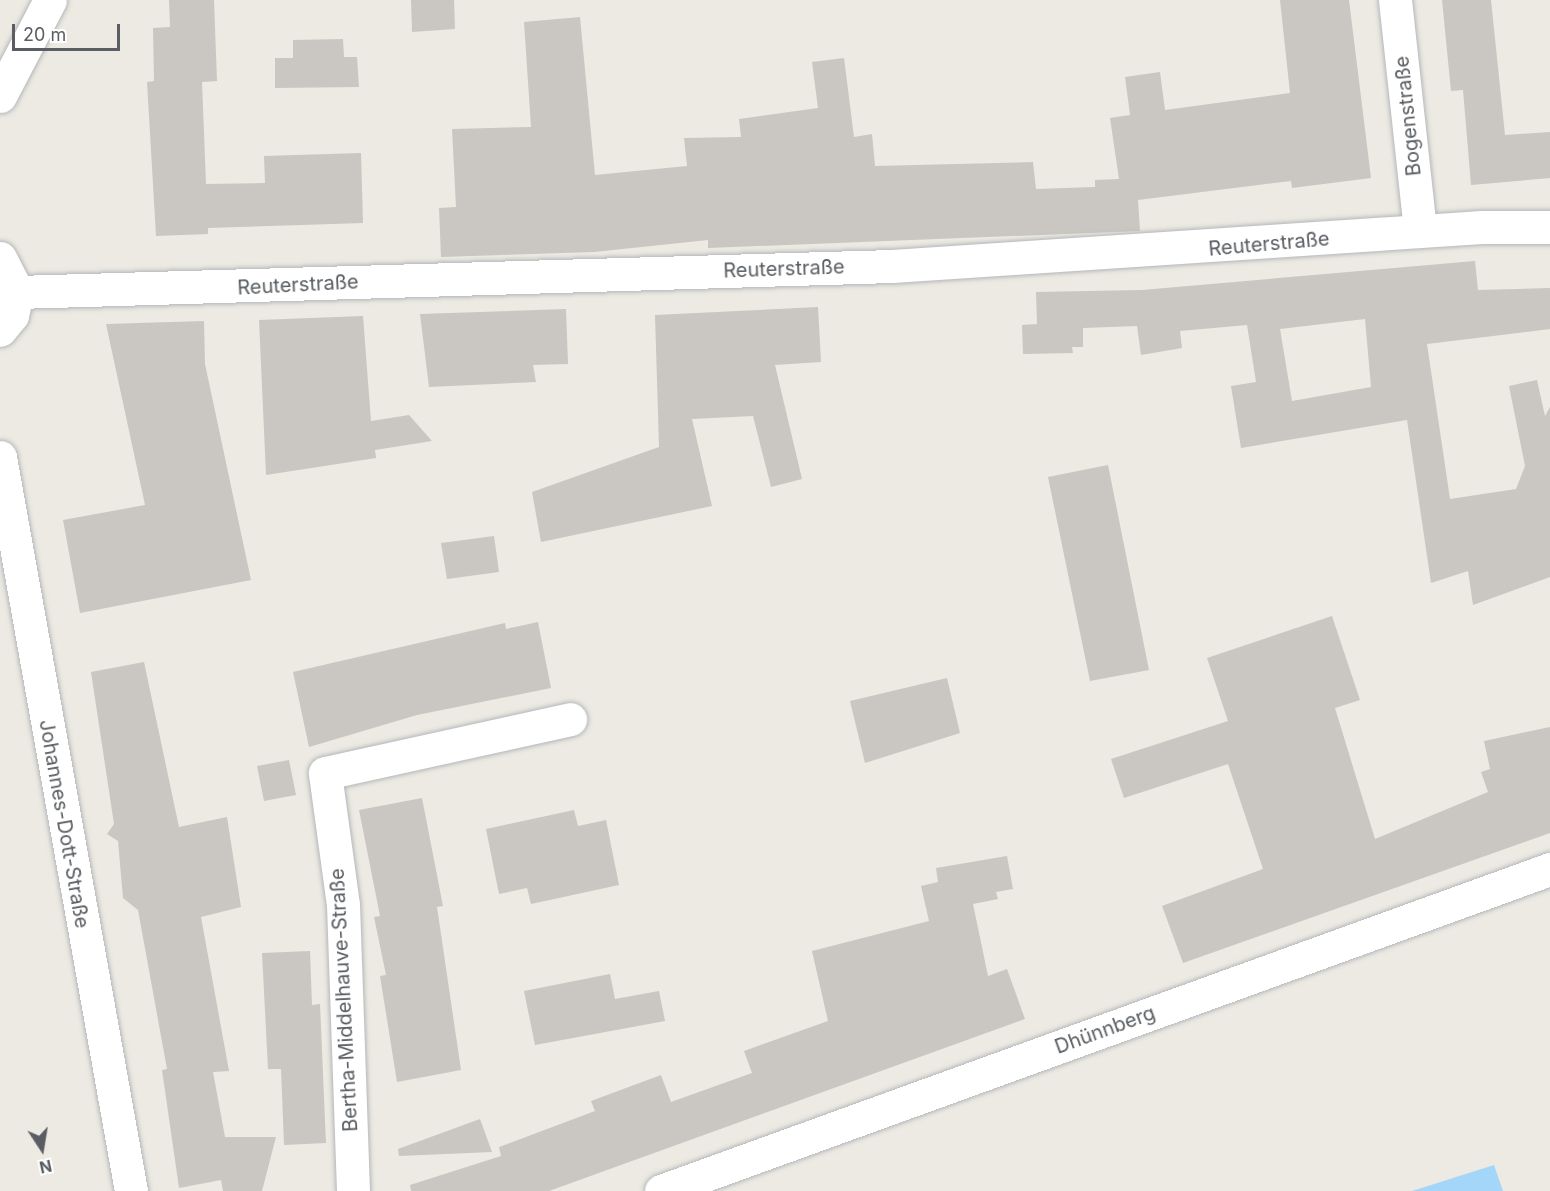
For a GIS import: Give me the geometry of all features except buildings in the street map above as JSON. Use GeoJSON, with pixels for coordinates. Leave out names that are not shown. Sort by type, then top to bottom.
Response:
{"type":"FeatureCollection","features":[{"type":"Feature","properties":{"kind":"street"},"geometry":{"type":"LineString","coordinates":[[0,96],[50,0]]}},
{"type":"Feature","properties":{"kind":"street","name":"Bogenstraße"},"geometry":{"type":"LineString","coordinates":[[1395,0],[1420,231]]}},
{"type":"Feature","properties":{"kind":"street","name":"Reuterstraße"},"geometry":{"type":"LineString","coordinates":[[17,292],[892,266],[1420,231],[1550,227]]}},
{"type":"Feature","properties":{"kind":"street"},"geometry":{"type":"LineString","coordinates":[[0,258],[17,292],[12,315],[0,330]]}},
{"type":"Feature","properties":{"kind":"street","name":"Johannes-Dott-Straße"},"geometry":{"type":"LineString","coordinates":[[0,457],[131,1191]]}},
{"type":"Feature","properties":{"kind":"street","name":"Bertha-Middelhauve-Straße"},"geometry":{"type":"LineString","coordinates":[[353,1191],[343,905],[325,773],[570,719]]}},
{"type":"Feature","properties":{"kind":"street","name":"Dhünnberg"},"geometry":{"type":"LineString","coordinates":[[661,1191],[1550,870]]}},
{"type":"Feature","properties":{"kind":"water"},"geometry":{"type":"Polygon","coordinates":[[[1494,1165],[1503,1191],[1412,1191],[1494,1165]]]}}]}
